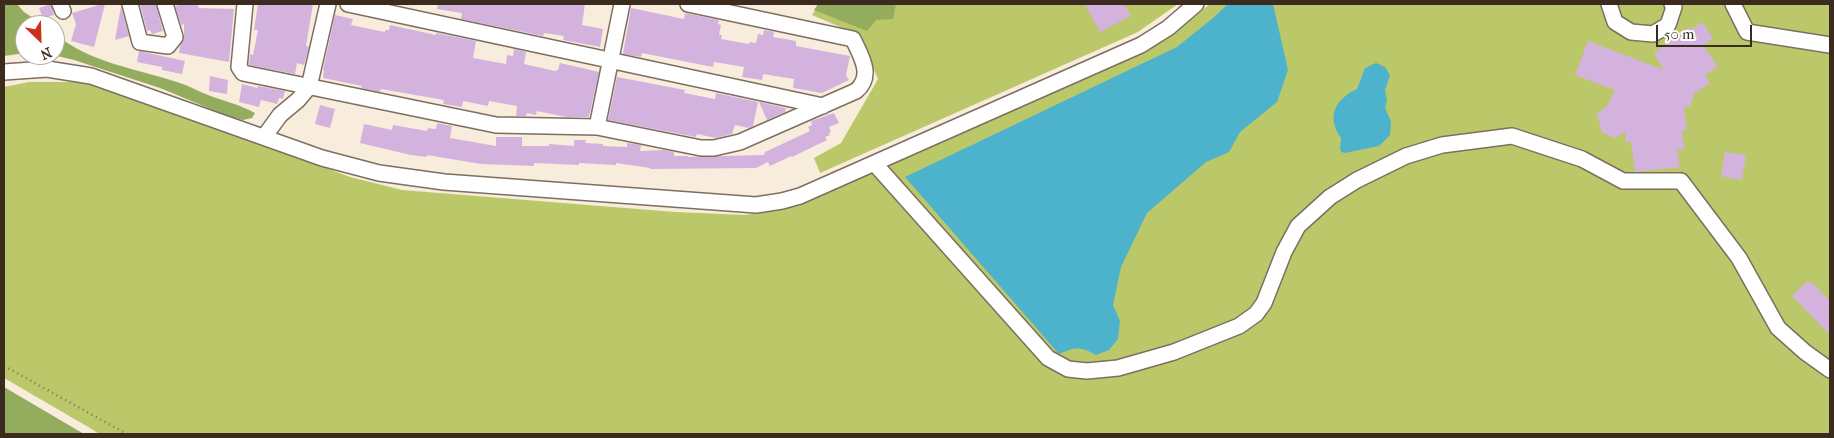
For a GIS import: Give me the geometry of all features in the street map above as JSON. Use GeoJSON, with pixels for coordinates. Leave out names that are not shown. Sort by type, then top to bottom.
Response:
{"type":"FeatureCollection","features":[{"type":"Feature","properties":{"kind":"street"},"geometry":{"type":"LineString","coordinates":[[130,4],[140,42],[168,46],[175,36],[165,4]]}},
{"type":"Feature","properties":{"kind":"street"},"geometry":{"type":"LineString","coordinates":[[245,4],[239,68],[243,73],[496,125],[597,127],[687,146],[714,148],[740,142],[856,91],[862,86],[866,78],[866,67],[853,38],[710,6],[688,4]]}},
{"type":"Feature","properties":{"kind":"street"},"geometry":{"type":"LineString","coordinates":[[264,137],[280,114],[298,100],[309,87],[328,4]]}},
{"type":"Feature","properties":{"kind":"street"},"geometry":{"type":"LineString","coordinates":[[348,4],[612,59],[823,106]]}},
{"type":"Feature","properties":{"kind":"street"},"geometry":{"type":"LineString","coordinates":[[597,127],[622,4]]}},
{"type":"Feature","properties":{"kind":"street"},"geometry":{"type":"LineString","coordinates":[[4,72],[47,69],[91,76],[351,167],[411,178],[746,206],[774,203],[800,196],[1141,45],[1168,28],[1196,4]]}},
{"type":"Feature","properties":{"kind":"street"},"geometry":{"type":"LineString","coordinates":[[1609,4],[1615,22],[1631,32],[1653,34],[1668,25],[1674,7],[1672,4]]}},
{"type":"Feature","properties":{"kind":"street"},"geometry":{"type":"LineString","coordinates":[[1733,4],[1747,32],[1830,45]]}},
{"type":"Feature","properties":{"kind":"street"},"geometry":{"type":"LineString","coordinates":[[875,164],[1048,358],[1068,369],[1087,371],[1118,368],[1174,352],[1239,326],[1256,314],[1264,303],[1284,252],[1298,226],[1330,197],[1357,180],[1406,156],[1442,145],[1512,136],[1582,159],[1623,181],[1681,181],[1739,258],[1778,328],[1805,352],[1830,370]]}},
{"type":"Feature","properties":{"kind":"path"},"geometry":{"type":"LineString","coordinates":[[4,366],[127,434]]}},
{"type":"Feature","properties":{"kind":"green space"},"geometry":{"type":"Polygon","coordinates":[[[4,4],[17,4],[29,15],[15,15],[15,54],[4,56],[4,4]]]}},
{"type":"Feature","properties":{"kind":"green space"},"geometry":{"type":"Polygon","coordinates":[[[818,4],[896,4],[893,19],[876,20],[867,31],[814,10],[818,4]]]}},
{"type":"Feature","properties":{"kind":"green space"},"geometry":{"type":"Polygon","coordinates":[[[819,4],[1178,4],[1138,32],[820,173],[814,158],[841,143],[878,79],[859,35],[812,15],[819,4]]]}},
{"type":"Feature","properties":{"kind":"green space"},"geometry":{"type":"Polygon","coordinates":[[[1210,4],[1830,4],[1830,434],[99,434],[4,378],[4,87],[29,82],[84,82],[199,120],[350,177],[402,190],[675,212],[746,215],[789,207],[837,188],[1134,56],[1169,37],[1210,4]]]}},
{"type":"Feature","properties":{"kind":"green space"},"geometry":{"type":"Polygon","coordinates":[[[65,41],[99,59],[184,84],[255,113],[252,118],[243,120],[230,117],[160,88],[65,58],[65,41]]]}},
{"type":"Feature","properties":{"kind":"green space"},"geometry":{"type":"Polygon","coordinates":[[[4,387],[84,434],[4,434],[4,387]]]}},
{"type":"Feature","properties":{"kind":"water"},"geometry":{"type":"Polygon","coordinates":[[[1228,4],[1273,4],[1288,70],[1277,102],[1240,132],[1229,152],[1206,162],[1147,213],[1121,267],[1113,305],[1120,321],[1118,339],[1109,350],[1096,355],[1078,348],[1059,354],[905,177],[1177,47],[1228,4]]]}},
{"type":"Feature","properties":{"kind":"water"},"geometry":{"type":"Polygon","coordinates":[[[1376,63],[1385,67],[1390,75],[1385,90],[1387,101],[1385,108],[1391,121],[1390,135],[1379,146],[1345,153],[1341,152],[1341,138],[1334,123],[1335,109],[1343,98],[1357,89],[1365,68],[1376,63]]]}},
{"type":"Feature","properties":{"kind":"building"},"geometry":{"type":"Polygon","coordinates":[[[51,4],[54,15],[42,15],[39,8],[51,4]]]}},
{"type":"Feature","properties":{"kind":"building"},"geometry":{"type":"Polygon","coordinates":[[[105,4],[94,47],[71,41],[76,24],[72,13],[105,4]]]}},
{"type":"Feature","properties":{"kind":"building"},"geometry":{"type":"Polygon","coordinates":[[[140,4],[156,4],[163,31],[152,34],[150,30],[147,31],[140,4]]]}},
{"type":"Feature","properties":{"kind":"building"},"geometry":{"type":"Polygon","coordinates":[[[197,4],[199,8],[234,9],[229,62],[179,53],[180,45],[184,39],[184,24],[181,25],[175,6],[197,4]]]}},
{"type":"Feature","properties":{"kind":"building"},"geometry":{"type":"Polygon","coordinates":[[[258,4],[313,4],[306,46],[309,47],[304,65],[297,63],[295,74],[249,65],[250,54],[253,55],[258,30],[254,30],[258,4]]]}},
{"type":"Feature","properties":{"kind":"building"},"geometry":{"type":"Polygon","coordinates":[[[438,4],[585,4],[582,25],[603,29],[600,47],[563,40],[564,36],[544,33],[543,36],[461,19],[462,13],[437,9],[438,4]]]}},
{"type":"Feature","properties":{"kind":"building"},"geometry":{"type":"Polygon","coordinates":[[[1085,4],[1124,4],[1131,16],[1100,32],[1085,4]]]}},
{"type":"Feature","properties":{"kind":"building"},"geometry":{"type":"Polygon","coordinates":[[[121,6],[129,36],[115,40],[121,6]]]}},
{"type":"Feature","properties":{"kind":"building"},"geometry":{"type":"Polygon","coordinates":[[[631,8],[684,19],[685,13],[719,20],[718,24],[721,25],[719,35],[722,35],[721,39],[749,44],[749,42],[756,43],[758,34],[763,35],[764,30],[774,32],[773,37],[796,41],[796,46],[850,56],[846,75],[849,80],[822,93],[793,88],[794,79],[763,74],[762,80],[742,77],[744,67],[714,62],[713,67],[642,53],[641,57],[623,54],[631,8]]]}},
{"type":"Feature","properties":{"kind":"building"},"geometry":{"type":"Polygon","coordinates":[[[335,15],[353,19],[351,25],[385,32],[385,30],[389,30],[390,25],[476,41],[473,58],[506,64],[507,55],[513,56],[514,49],[526,52],[524,64],[555,71],[558,70],[560,63],[599,72],[589,117],[566,117],[537,111],[536,115],[527,113],[526,116],[516,116],[517,106],[489,101],[488,106],[463,101],[462,107],[443,104],[444,100],[381,89],[380,92],[361,88],[362,86],[323,78],[335,15]]]}},
{"type":"Feature","properties":{"kind":"building"},"geometry":{"type":"Polygon","coordinates":[[[1702,22],[1713,38],[1703,46],[1718,66],[1705,75],[1710,83],[1694,94],[1690,107],[1684,107],[1687,130],[1682,130],[1684,149],[1677,150],[1680,167],[1635,172],[1631,141],[1626,142],[1625,132],[1615,138],[1602,132],[1597,114],[1607,106],[1615,90],[1575,75],[1588,41],[1664,70],[1654,53],[1689,27],[1691,30],[1702,22]]]}},
{"type":"Feature","properties":{"kind":"building"},"geometry":{"type":"Polygon","coordinates":[[[139,51],[185,61],[182,74],[162,70],[162,67],[137,62],[139,51]]]}},
{"type":"Feature","properties":{"kind":"building"},"geometry":{"type":"Polygon","coordinates":[[[210,76],[228,80],[227,94],[209,91],[210,76]]]}},
{"type":"Feature","properties":{"kind":"building"},"geometry":{"type":"Polygon","coordinates":[[[617,77],[685,90],[684,93],[715,99],[716,93],[758,102],[753,126],[749,128],[735,125],[732,134],[716,138],[697,134],[696,137],[608,120],[617,77]]]}},
{"type":"Feature","properties":{"kind":"building"},"geometry":{"type":"Polygon","coordinates":[[[242,84],[257,88],[258,86],[285,91],[283,99],[279,98],[277,104],[261,100],[259,107],[239,102],[242,84]]]}},
{"type":"Feature","properties":{"kind":"building"},"geometry":{"type":"Polygon","coordinates":[[[759,102],[786,108],[785,112],[767,120],[759,102]]]}},
{"type":"Feature","properties":{"kind":"building"},"geometry":{"type":"Polygon","coordinates":[[[320,105],[335,109],[330,128],[315,124],[320,105]]]}},
{"type":"Feature","properties":{"kind":"building"},"geometry":{"type":"Polygon","coordinates":[[[834,113],[839,123],[829,127],[831,132],[829,133],[830,135],[825,137],[827,140],[770,166],[768,162],[756,168],[650,169],[616,163],[616,165],[579,163],[579,165],[534,163],[534,166],[481,164],[427,155],[427,157],[411,155],[360,143],[364,124],[392,130],[393,125],[427,131],[428,128],[436,129],[437,123],[452,126],[450,138],[496,146],[496,137],[522,137],[522,146],[549,146],[549,144],[574,146],[574,140],[586,140],[585,143],[603,144],[603,146],[627,147],[627,143],[641,145],[640,151],[664,150],[674,152],[674,156],[764,155],[765,152],[810,131],[808,127],[812,125],[811,121],[834,113]]]}},
{"type":"Feature","properties":{"kind":"building"},"geometry":{"type":"Polygon","coordinates":[[[1725,152],[1746,155],[1742,180],[1721,176],[1725,152]]]}},
{"type":"Feature","properties":{"kind":"building"},"geometry":{"type":"Polygon","coordinates":[[[1808,281],[1811,284],[1812,282],[1830,301],[1830,335],[1792,296],[1808,281]]]}}]}
